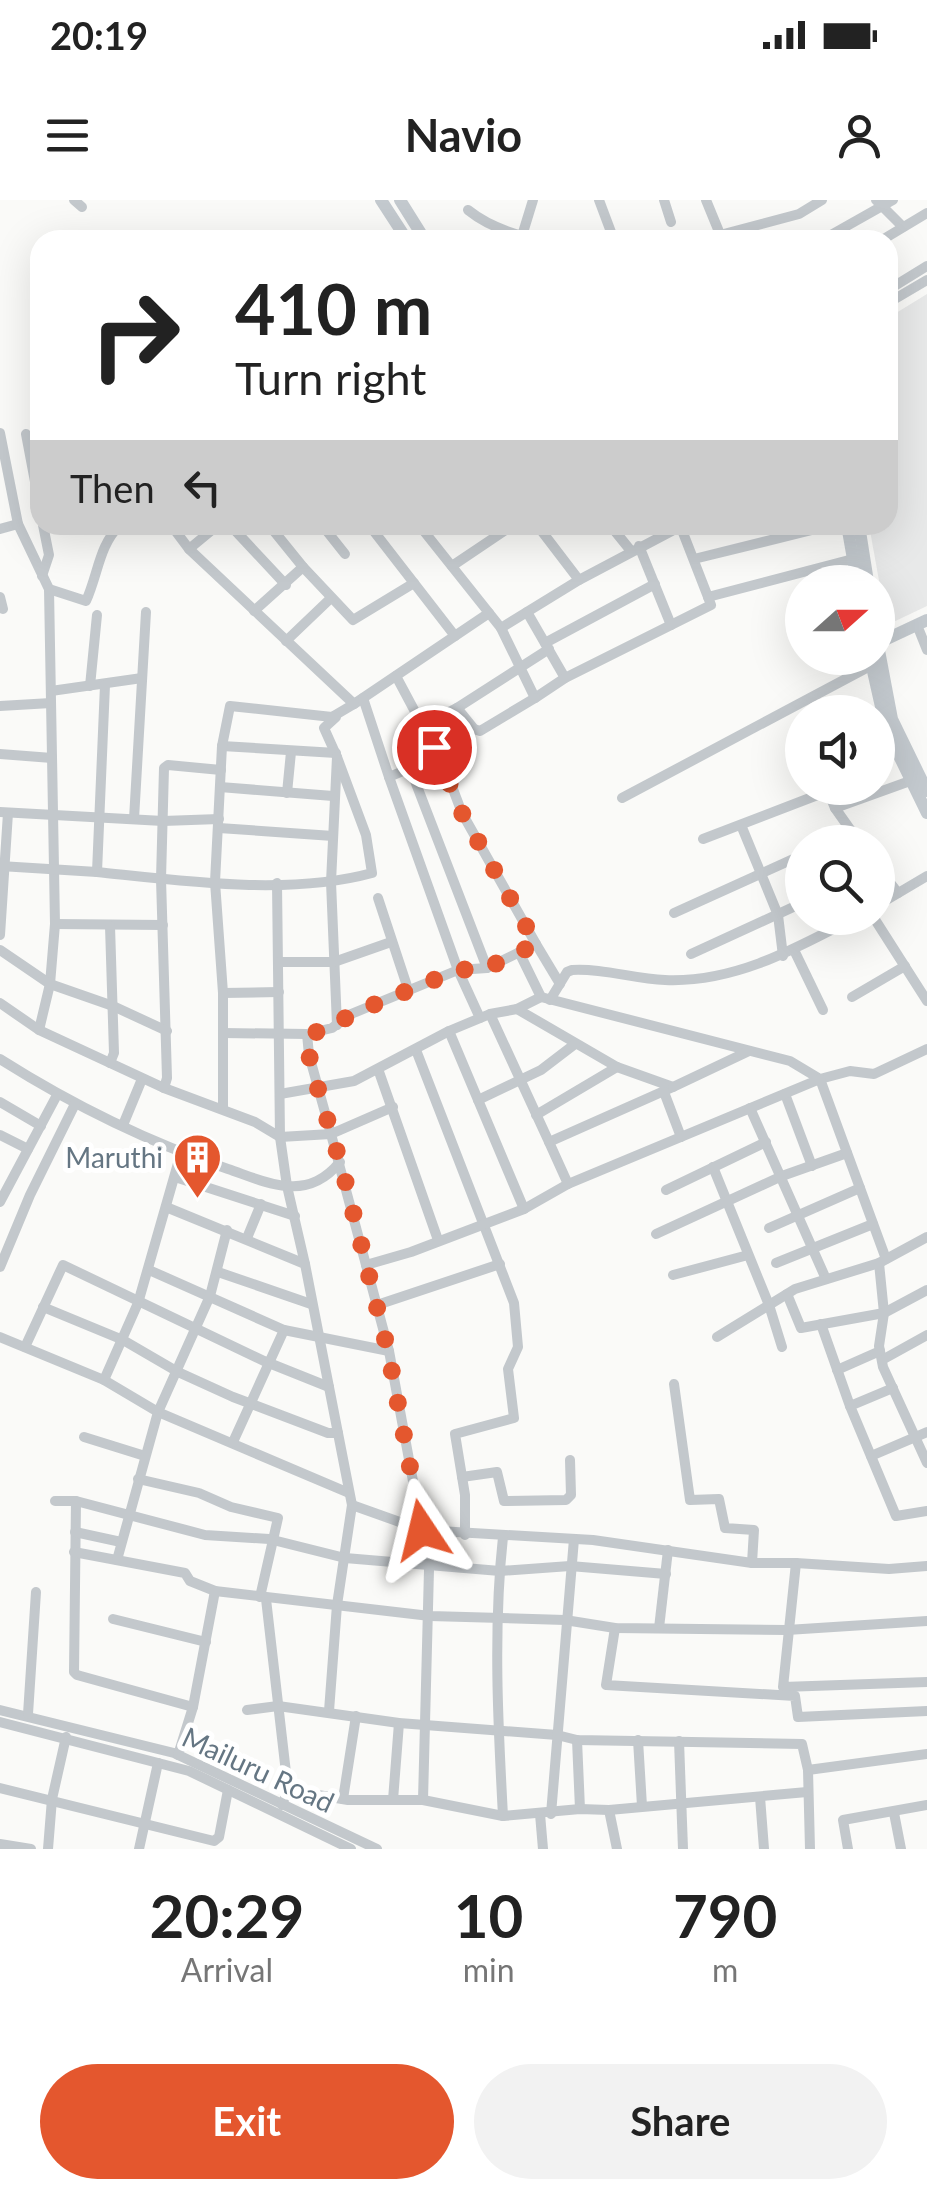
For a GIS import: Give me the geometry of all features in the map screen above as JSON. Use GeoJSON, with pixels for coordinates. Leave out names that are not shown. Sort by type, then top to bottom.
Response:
{"type":"FeatureCollection","features":[{"type":"Feature","properties":{"kind":"main road"},"geometry":{"type":"LineString","coordinates":[[381,200],[400,230]]}},
{"type":"Feature","properties":{"kind":"main road"},"geometry":{"type":"LineString","coordinates":[[400,200],[419,230]]}},
{"type":"Feature","properties":{"kind":"main road"},"geometry":{"type":"LineString","coordinates":[[848,535],[853,565]]}},
{"type":"Feature","properties":{"kind":"main road"},"geometry":{"type":"LineString","coordinates":[[860,535],[865,565]]}},
{"type":"Feature","properties":{"kind":"main road"},"geometry":{"type":"LineString","coordinates":[[895,636],[922,622]]}},
{"type":"Feature","properties":{"kind":"main road"},"geometry":{"type":"LineString","coordinates":[[874,675],[886,729],[927,813]]}},
{"type":"Feature","properties":{"kind":"main road"},"geometry":{"type":"LineString","coordinates":[[884,675],[892,719],[927,791]]}},
{"type":"Feature","properties":{"kind":"street"},"geometry":{"type":"LineString","coordinates":[[524,230],[533,200]]}},
{"type":"Feature","properties":{"kind":"street"},"geometry":{"type":"LineString","coordinates":[[599,200],[610,230]]}},
{"type":"Feature","properties":{"kind":"street"},"geometry":{"type":"LineString","coordinates":[[664,200],[672,222]]}},
{"type":"Feature","properties":{"kind":"street"},"geometry":{"type":"LineString","coordinates":[[706,200],[718,230]]}},
{"type":"Feature","properties":{"kind":"street"},"geometry":{"type":"LineString","coordinates":[[747,230],[799,214],[822,200]]}},
{"type":"Feature","properties":{"kind":"street"},"geometry":{"type":"LineString","coordinates":[[838,230],[878,204],[892,200]]}},
{"type":"Feature","properties":{"kind":"street"},"geometry":{"type":"LineString","coordinates":[[878,204],[903,227]]}},
{"type":"Feature","properties":{"kind":"street"},"geometry":{"type":"LineString","coordinates":[[468,210],[503,230]]}},
{"type":"Feature","properties":{"kind":"street"},"geometry":{"type":"LineString","coordinates":[[898,230],[927,212]]}},
{"type":"Feature","properties":{"kind":"street"},"geometry":{"type":"LineString","coordinates":[[898,284],[927,266]]}},
{"type":"Feature","properties":{"kind":"street"},"geometry":{"type":"LineString","coordinates":[[898,297],[927,280]]}},
{"type":"Feature","properties":{"kind":"street"},"geometry":{"type":"LineString","coordinates":[[0,433],[18,524],[49,589],[55,924],[50,984],[39,1030]]}},
{"type":"Feature","properties":{"kind":"street"},"geometry":{"type":"LineString","coordinates":[[26,434],[30,455]]}},
{"type":"Feature","properties":{"kind":"street"},"geometry":{"type":"LineString","coordinates":[[0,529],[18,524]]}},
{"type":"Feature","properties":{"kind":"street"},"geometry":{"type":"LineString","coordinates":[[42,576],[49,555],[45,535]]}},
{"type":"Feature","properties":{"kind":"street"},"geometry":{"type":"LineString","coordinates":[[49,589],[86,601],[98,576],[109,535]]}},
{"type":"Feature","properties":{"kind":"street"},"geometry":{"type":"LineString","coordinates":[[178,535],[286,641],[358,701],[458,970],[536,1115],[568,1184]]}},
{"type":"Feature","properties":{"kind":"street"},"geometry":{"type":"LineString","coordinates":[[189,548],[205,535]]}},
{"type":"Feature","properties":{"kind":"street"},"geometry":{"type":"LineString","coordinates":[[239,535],[286,585]]}},
{"type":"Feature","properties":{"kind":"street"},"geometry":{"type":"LineString","coordinates":[[277,535],[353,620],[414,583]]}},
{"type":"Feature","properties":{"kind":"street"},"geometry":{"type":"LineString","coordinates":[[330,535],[345,554]]}},
{"type":"Feature","properties":{"kind":"street"},"geometry":{"type":"LineString","coordinates":[[377,535],[455,636]]}},
{"type":"Feature","properties":{"kind":"street"},"geometry":{"type":"LineString","coordinates":[[428,535],[501,628],[535,698]]}},
{"type":"Feature","properties":{"kind":"street"},"geometry":{"type":"LineString","coordinates":[[452,566],[498,535]]}},
{"type":"Feature","properties":{"kind":"street"},"geometry":{"type":"LineString","coordinates":[[545,535],[579,580]]}},
{"type":"Feature","properties":{"kind":"street"},"geometry":{"type":"LineString","coordinates":[[620,535],[635,549],[656,584],[671,625]]}},
{"type":"Feature","properties":{"kind":"street"},"geometry":{"type":"LineString","coordinates":[[501,628],[662,535]]}},
{"type":"Feature","properties":{"kind":"street"},"geometry":{"type":"LineString","coordinates":[[457,708],[480,732],[566,678],[710,605],[685,535]]}},
{"type":"Feature","properties":{"kind":"street"},"geometry":{"type":"LineString","coordinates":[[694,559],[791,535]]}},
{"type":"Feature","properties":{"kind":"street"},"geometry":{"type":"LineString","coordinates":[[708,597],[852,559]]}},
{"type":"Feature","properties":{"kind":"street"},"geometry":{"type":"LineString","coordinates":[[254,611],[303,567]]}},
{"type":"Feature","properties":{"kind":"street"},"geometry":{"type":"LineString","coordinates":[[422,726],[520,668],[547,646],[656,584]]}},
{"type":"Feature","properties":{"kind":"street"},"geometry":{"type":"LineString","coordinates":[[286,641],[331,598]]}},
{"type":"Feature","properties":{"kind":"street"},"geometry":{"type":"LineString","coordinates":[[134,819],[146,612]]}},
{"type":"Feature","properties":{"kind":"street"},"geometry":{"type":"LineString","coordinates":[[527,612],[566,678]]}},
{"type":"Feature","properties":{"kind":"street"},"geometry":{"type":"LineString","coordinates":[[2,866],[278,884],[331,882],[374,871],[364,828],[324,727],[489,613]]}},
{"type":"Feature","properties":{"kind":"street"},"geometry":{"type":"LineString","coordinates":[[90,686],[96,615]]}},
{"type":"Feature","properties":{"kind":"street"},"geometry":{"type":"LineString","coordinates":[[922,622],[927,650]]}},
{"type":"Feature","properties":{"kind":"street"},"geometry":{"type":"LineString","coordinates":[[622,798],[846,675]]}},
{"type":"Feature","properties":{"kind":"street"},"geometry":{"type":"LineString","coordinates":[[396,676],[445,768],[462,813],[560,984]]}},
{"type":"Feature","properties":{"kind":"street"},"geometry":{"type":"LineString","coordinates":[[0,706],[142,678]]}},
{"type":"Feature","properties":{"kind":"street"},"geometry":{"type":"LineString","coordinates":[[97,872],[104,685]]}},
{"type":"Feature","properties":{"kind":"street"},"geometry":{"type":"LineString","coordinates":[[223,1109],[223,993],[214,882],[222,746],[230,706],[336,716]]}},
{"type":"Feature","properties":{"kind":"street"},"geometry":{"type":"LineString","coordinates":[[222,746],[336,755]]}},
{"type":"Feature","properties":{"kind":"street"},"geometry":{"type":"LineString","coordinates":[[286,793],[291,752]]}},
{"type":"Feature","properties":{"kind":"street"},"geometry":{"type":"LineString","coordinates":[[0,754],[52,758]]}},
{"type":"Feature","properties":{"kind":"street"},"geometry":{"type":"LineString","coordinates":[[336,755],[331,882],[336,1025]]}},
{"type":"Feature","properties":{"kind":"street"},"geometry":{"type":"LineString","coordinates":[[164,1088],[167,1078],[161,879],[165,767],[221,770]]}},
{"type":"Feature","properties":{"kind":"street"},"geometry":{"type":"LineString","coordinates":[[389,776],[410,768],[487,968]]}},
{"type":"Feature","properties":{"kind":"street"},"geometry":{"type":"LineString","coordinates":[[834,808],[910,781]]}},
{"type":"Feature","properties":{"kind":"street"},"geometry":{"type":"LineString","coordinates":[[220,787],[333,796]]}},
{"type":"Feature","properties":{"kind":"street"},"geometry":{"type":"LineString","coordinates":[[703,839],[828,791],[846,825]]}},
{"type":"Feature","properties":{"kind":"street"},"geometry":{"type":"LineString","coordinates":[[0,935],[4,812],[219,823],[332,836]]}},
{"type":"Feature","properties":{"kind":"street"},"geometry":{"type":"LineString","coordinates":[[741,825],[778,914],[788,953],[822,1010]]}},
{"type":"Feature","properties":{"kind":"street"},"geometry":{"type":"LineString","coordinates":[[674,913],[785,862]]}},
{"type":"Feature","properties":{"kind":"street"},"geometry":{"type":"LineString","coordinates":[[895,896],[927,876]]}},
{"type":"Feature","properties":{"kind":"street"},"geometry":{"type":"LineString","coordinates":[[278,884],[280,1137],[351,1499],[330,1712]]}},
{"type":"Feature","properties":{"kind":"street"},"geometry":{"type":"LineString","coordinates":[[895,890],[898,894]]}},
{"type":"Feature","properties":{"kind":"street"},"geometry":{"type":"LineString","coordinates":[[378,898],[408,992]]}},
{"type":"Feature","properties":{"kind":"street"},"geometry":{"type":"LineString","coordinates":[[691,954],[785,911]]}},
{"type":"Feature","properties":{"kind":"street"},"geometry":{"type":"LineString","coordinates":[[55,924],[162,926]]}},
{"type":"Feature","properties":{"kind":"street"},"geometry":{"type":"LineString","coordinates":[[110,926],[114,1053],[110,1063]]}},
{"type":"Feature","properties":{"kind":"street"},"geometry":{"type":"LineString","coordinates":[[280,1094],[354,1080],[449,1031],[546,999],[567,972],[578,969],[670,980],[716,976],[788,953],[822,935]]}},
{"type":"Feature","properties":{"kind":"street"},"geometry":{"type":"LineString","coordinates":[[885,935],[927,1001]]}},
{"type":"Feature","properties":{"kind":"street"},"geometry":{"type":"LineString","coordinates":[[278,962],[334,962],[391,942]]}},
{"type":"Feature","properties":{"kind":"street"},"geometry":{"type":"LineString","coordinates":[[223,1032],[308,1034],[458,970],[487,968],[536,944]]}},
{"type":"Feature","properties":{"kind":"street"},"geometry":{"type":"LineString","coordinates":[[0,950],[50,984],[113,1006],[166,1031]]}},
{"type":"Feature","properties":{"kind":"street"},"geometry":{"type":"LineString","coordinates":[[519,952],[546,999],[790,1061],[820,1080],[873,1224],[882,1261],[881,1356],[893,1388],[922,1435],[927,1462]]}},
{"type":"Feature","properties":{"kind":"street"},"geometry":{"type":"LineString","coordinates":[[852,996],[905,966]]}},
{"type":"Feature","properties":{"kind":"street"},"geometry":{"type":"LineString","coordinates":[[223,993],[279,992]]}},
{"type":"Feature","properties":{"kind":"street"},"geometry":{"type":"LineString","coordinates":[[0,1003],[39,1030],[280,1137],[331,1134],[393,1107]]}},
{"type":"Feature","properties":{"kind":"street"},"geometry":{"type":"LineString","coordinates":[[517,1009],[575,1044],[668,1090],[682,1137]]}},
{"type":"Feature","properties":{"kind":"street"},"geometry":{"type":"LineString","coordinates":[[449,1031],[524,1209]]}},
{"type":"Feature","properties":{"kind":"street"},"geometry":{"type":"LineString","coordinates":[[308,1034],[309,1055],[388,1351],[431,1563],[424,1800]]}},
{"type":"Feature","properties":{"kind":"street"},"geometry":{"type":"LineString","coordinates":[[478,1100],[519,1082],[575,1044]]}},
{"type":"Feature","properties":{"kind":"street"},"geometry":{"type":"LineString","coordinates":[[366,1265],[524,1209],[568,1184],[820,1080],[850,1071],[874,1074],[927,1049]]}},
{"type":"Feature","properties":{"kind":"street"},"geometry":{"type":"LineString","coordinates":[[416,1050],[516,1314],[518,1348],[508,1368],[514,1416],[511,1422],[455,1434],[465,1535]]}},
{"type":"Feature","properties":{"kind":"street"},"geometry":{"type":"LineString","coordinates":[[549,1142],[750,1050]]}},
{"type":"Feature","properties":{"kind":"street"},"geometry":{"type":"LineString","coordinates":[[0,1059],[75,1104],[181,1153],[287,1186],[320,1181],[340,1162]]}},
{"type":"Feature","properties":{"kind":"street"},"geometry":{"type":"LineString","coordinates":[[536,1115],[618,1067]]}},
{"type":"Feature","properties":{"kind":"street"},"geometry":{"type":"LineString","coordinates":[[378,1068],[438,1240]]}},
{"type":"Feature","properties":{"kind":"street"},"geometry":{"type":"LineString","coordinates":[[123,1125],[142,1079]]}},
{"type":"Feature","properties":{"kind":"street"},"geometry":{"type":"LineString","coordinates":[[786,1094],[812,1166]]}},
{"type":"Feature","properties":{"kind":"street"},"geometry":{"type":"LineString","coordinates":[[0,1202],[5,1180],[28,1149],[58,1095]]}},
{"type":"Feature","properties":{"kind":"street"},"geometry":{"type":"LineString","coordinates":[[0,1102],[40,1126]]}},
{"type":"Feature","properties":{"kind":"street"},"geometry":{"type":"LineString","coordinates":[[0,1267],[30,1194],[75,1104]]}},
{"type":"Feature","properties":{"kind":"street"},"geometry":{"type":"LineString","coordinates":[[750,1108],[826,1279]]}},
{"type":"Feature","properties":{"kind":"street"},"geometry":{"type":"LineString","coordinates":[[0,1135],[28,1149]]}},
{"type":"Feature","properties":{"kind":"street"},"geometry":{"type":"LineString","coordinates":[[666,1190],[766,1142]]}},
{"type":"Feature","properties":{"kind":"street"},"geometry":{"type":"LineString","coordinates":[[104,1380],[138,1303],[181,1153]]}},
{"type":"Feature","properties":{"kind":"street"},"geometry":{"type":"LineString","coordinates":[[656,1234],[782,1176],[847,1153]]}},
{"type":"Feature","properties":{"kind":"street"},"geometry":{"type":"LineString","coordinates":[[713,1167],[782,1347]]}},
{"type":"Feature","properties":{"kind":"street"},"geometry":{"type":"LineString","coordinates":[[175,1177],[296,1216]]}},
{"type":"Feature","properties":{"kind":"street"},"geometry":{"type":"LineString","coordinates":[[769,1228],[860,1188]]}},
{"type":"Feature","properties":{"kind":"street"},"geometry":{"type":"LineString","coordinates":[[247,1238],[261,1204]]}},
{"type":"Feature","properties":{"kind":"street"},"geometry":{"type":"LineString","coordinates":[[166,1207],[304,1264]]}},
{"type":"Feature","properties":{"kind":"street"},"geometry":{"type":"LineString","coordinates":[[776,1263],[873,1224]]}},
{"type":"Feature","properties":{"kind":"street"},"geometry":{"type":"LineString","coordinates":[[118,1560],[158,1412],[210,1296],[227,1230]]}},
{"type":"Feature","properties":{"kind":"street"},"geometry":{"type":"LineString","coordinates":[[717,1337],[786,1294],[882,1261],[927,1237]]}},
{"type":"Feature","properties":{"kind":"street"},"geometry":{"type":"LineString","coordinates":[[672,1276],[748,1254]]}},
{"type":"Feature","properties":{"kind":"street"},"geometry":{"type":"LineString","coordinates":[[25,1347],[63,1264],[138,1303],[329,1386]]}},
{"type":"Feature","properties":{"kind":"street"},"geometry":{"type":"LineString","coordinates":[[377,1306],[500,1264]]}},
{"type":"Feature","properties":{"kind":"street"},"geometry":{"type":"LineString","coordinates":[[149,1270],[284,1330],[388,1351]]}},
{"type":"Feature","properties":{"kind":"street"},"geometry":{"type":"LineString","coordinates":[[218,1272],[311,1304]]}},
{"type":"Feature","properties":{"kind":"street"},"geometry":{"type":"LineString","coordinates":[[786,1294],[801,1328],[884,1312],[927,1290]]}},
{"type":"Feature","properties":{"kind":"street"},"geometry":{"type":"LineString","coordinates":[[43,1307],[123,1340],[178,1372],[328,1433],[338,1433]]}},
{"type":"Feature","properties":{"kind":"street"},"geometry":{"type":"LineString","coordinates":[[821,1324],[896,1516],[927,1511]]}},
{"type":"Feature","properties":{"kind":"street"},"geometry":{"type":"LineString","coordinates":[[233,1442],[284,1330]]}},
{"type":"Feature","properties":{"kind":"street"},"geometry":{"type":"LineString","coordinates":[[837,1370],[927,1335]]}},
{"type":"Feature","properties":{"kind":"street"},"geometry":{"type":"LineString","coordinates":[[0,1336],[104,1380],[158,1412],[233,1442],[426,1531],[574,1539],[752,1562],[889,1569],[927,1566]]}},
{"type":"Feature","properties":{"kind":"street"},"geometry":{"type":"LineString","coordinates":[[674,1384],[690,1501],[719,1499],[724,1527],[754,1530],[752,1562]]}},
{"type":"Feature","properties":{"kind":"street"},"geometry":{"type":"LineString","coordinates":[[850,1406],[893,1388]]}},
{"type":"Feature","properties":{"kind":"street"},"geometry":{"type":"LineString","coordinates":[[871,1456],[922,1435]]}},
{"type":"Feature","properties":{"kind":"street"},"geometry":{"type":"LineString","coordinates":[[84,1437],[145,1456]]}},
{"type":"Feature","properties":{"kind":"street"},"geometry":{"type":"LineString","coordinates":[[462,1478],[498,1472],[504,1501],[566,1500],[570,1495],[570,1460]]}},
{"type":"Feature","properties":{"kind":"street"},"geometry":{"type":"LineString","coordinates":[[138,1479],[199,1493],[231,1508],[277,1517],[263,1598],[288,1790],[282,1805]]}},
{"type":"Feature","properties":{"kind":"street"},"geometry":{"type":"LineString","coordinates":[[55,1501],[76,1502],[205,1535],[274,1540],[345,1558],[500,1571],[570,1566],[666,1574]]}},
{"type":"Feature","properties":{"kind":"street"},"geometry":{"type":"LineString","coordinates":[[76,1502],[73,1668],[77,1675],[193,1707]]}},
{"type":"Feature","properties":{"kind":"street"},"geometry":{"type":"LineString","coordinates":[[75,1532],[121,1542]]}},
{"type":"Feature","properties":{"kind":"street"},"geometry":{"type":"LineString","coordinates":[[502,1816],[499,1732],[503,1537]]}},
{"type":"Feature","properties":{"kind":"street"},"geometry":{"type":"LineString","coordinates":[[543,1849],[574,1539]]}},
{"type":"Feature","properties":{"kind":"street"},"geometry":{"type":"LineString","coordinates":[[660,1628],[668,1550]]}},
{"type":"Feature","properties":{"kind":"street"},"geometry":{"type":"LineString","coordinates":[[74,1552],[185,1574],[190,1581],[214,1591],[430,1616],[566,1620],[615,1628],[786,1630],[927,1621]]}},
{"type":"Feature","properties":{"kind":"street"},"geometry":{"type":"LineString","coordinates":[[796,1563],[783,1686],[927,1682]]}},
{"type":"Feature","properties":{"kind":"street"},"geometry":{"type":"LineString","coordinates":[[178,1755],[193,1707],[214,1591]]}},
{"type":"Feature","properties":{"kind":"street"},"geometry":{"type":"LineString","coordinates":[[28,1714],[36,1592]]}},
{"type":"Feature","properties":{"kind":"street"},"geometry":{"type":"LineString","coordinates":[[113,1619],[206,1642]]}},
{"type":"Feature","properties":{"kind":"street"},"geometry":{"type":"LineString","coordinates":[[615,1628],[606,1685],[795,1696],[798,1717],[927,1711]]}},
{"type":"Feature","properties":{"kind":"street"},"geometry":{"type":"LineString","coordinates":[[247,1710],[278,1706],[399,1723],[557,1735],[577,1740],[802,1744],[808,1770],[810,1849]]}},
{"type":"Feature","properties":{"kind":"street","name":"Mailuru Road"},"geometry":{"type":"LineString","coordinates":[[0,1710],[178,1755],[378,1849]]}},
{"type":"Feature","properties":{"kind":"street"},"geometry":{"type":"LineString","coordinates":[[343,1799],[356,1716]]}},
{"type":"Feature","properties":{"kind":"street"},"geometry":{"type":"LineString","coordinates":[[0,1722],[189,1772],[350,1849]]}},
{"type":"Feature","properties":{"kind":"street"},"geometry":{"type":"LineString","coordinates":[[393,1800],[399,1723]]}},
{"type":"Feature","properties":{"kind":"street"},"geometry":{"type":"LineString","coordinates":[[48,1849],[52,1798],[66,1737]]}},
{"type":"Feature","properties":{"kind":"street"},"geometry":{"type":"LineString","coordinates":[[577,1740],[580,1809]]}},
{"type":"Feature","properties":{"kind":"street"},"geometry":{"type":"LineString","coordinates":[[638,1740],[642,1806]]}},
{"type":"Feature","properties":{"kind":"street"},"geometry":{"type":"LineString","coordinates":[[679,1741],[683,1849]]}},
{"type":"Feature","properties":{"kind":"street"},"geometry":{"type":"LineString","coordinates":[[808,1770],[927,1754]]}},
{"type":"Feature","properties":{"kind":"street"},"geometry":{"type":"LineString","coordinates":[[138,1849],[158,1762]]}},
{"type":"Feature","properties":{"kind":"street"},"geometry":{"type":"LineString","coordinates":[[0,1788],[216,1840],[228,1790]]}},
{"type":"Feature","properties":{"kind":"street"},"geometry":{"type":"LineString","coordinates":[[288,1790],[343,1799],[424,1800],[502,1816],[807,1792]]}},
{"type":"Feature","properties":{"kind":"street"},"geometry":{"type":"LineString","coordinates":[[760,1797],[764,1849]]}},
{"type":"Feature","properties":{"kind":"street"},"geometry":{"type":"LineString","coordinates":[[848,1849],[843,1820],[927,1804]]}},
{"type":"Feature","properties":{"kind":"street"},"geometry":{"type":"LineString","coordinates":[[609,1810],[617,1849]]}},
{"type":"Feature","properties":{"kind":"street"},"geometry":{"type":"LineString","coordinates":[[894,1813],[901,1849]]}},
{"type":"Feature","properties":{"kind":"street"},"geometry":{"type":"LineString","coordinates":[[0,1844],[31,1849]]}},
{"type":"Feature","properties":{"kind":"shaded area"},"geometry":{"type":"Polygon","coordinates":[[[927,294],[927,606],[895,621],[895,565],[876,565],[871,535],[898,535],[898,312],[927,294]]]}},
{"type":"Feature","properties":{"kind":"place","name":"Maruthi"},"geometry":{"type":"Point","coordinates":[198,1200]}},
{"type":"Feature","properties":{"kind":"route"},"geometry":{"type":"LineString","coordinates":[[422,1530],[388,1351],[343,1172],[310,1062],[308,1034],[332,1028],[351,1014],[458,970],[487,968],[536,944],[462,813],[434,747]]}}]}
